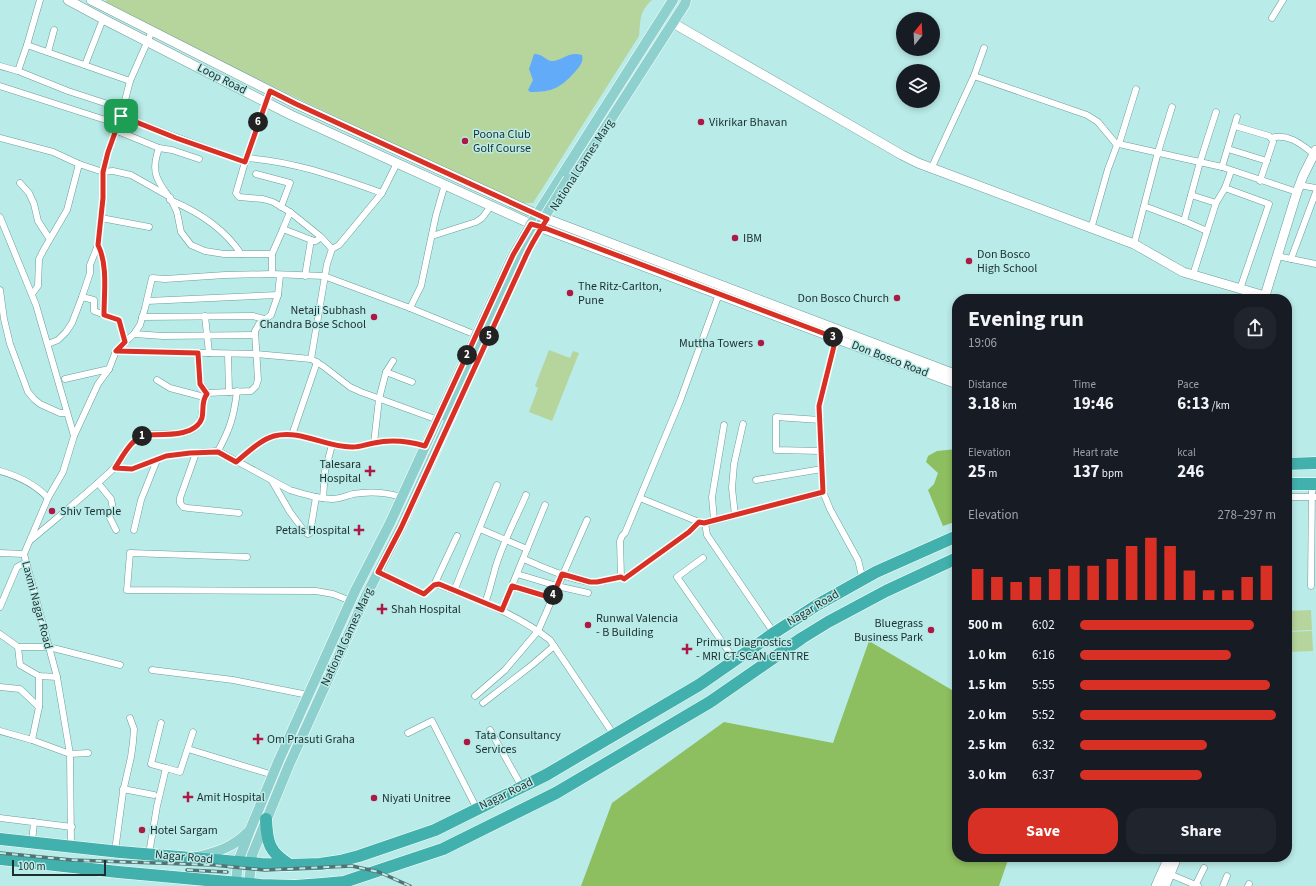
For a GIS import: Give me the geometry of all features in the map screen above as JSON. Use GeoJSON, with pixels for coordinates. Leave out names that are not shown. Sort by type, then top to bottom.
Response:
{"type":"FeatureCollection","features":[{"type":"Feature","properties":{"kind":"highway"},"geometry":{"type":"LineString","coordinates":[[1292,464],[1316,463]]}},
{"type":"Feature","properties":{"kind":"highway"},"geometry":{"type":"LineString","coordinates":[[1292,484],[1314,484]]}},
{"type":"Feature","properties":{"kind":"highway","name":"Nagar Road"},"geometry":{"type":"LineString","coordinates":[[0,839],[191,858],[290,865],[340,862],[359,856],[435,830],[546,775],[699,685],[774,632],[817,605],[863,580],[952,538]]}},
{"type":"Feature","properties":{"kind":"highway","name":"Nagar Road"},"geometry":{"type":"LineString","coordinates":[[0,859],[249,884],[295,886],[344,882],[443,849],[556,793],[691,714],[802,638],[828,622],[886,591],[952,560]]}},
{"type":"Feature","properties":{"kind":"highway"},"geometry":{"type":"LineString","coordinates":[[266,819],[267,835],[270,847],[280,859],[290,865]]}},
{"type":"Feature","properties":{"kind":"main road","name":"Loop Road"},"geometry":{"type":"LineString","coordinates":[[68,0],[266,102],[531,224]]}},
{"type":"Feature","properties":{"kind":"main road","name":"National Games Marg"},"geometry":{"type":"LineString","coordinates":[[236,883],[238,862],[250,830],[308,695],[351,601],[381,543],[425,446],[443,417],[476,335],[516,249],[673,0]]}},
{"type":"Feature","properties":{"kind":"main road"},"geometry":{"type":"LineString","coordinates":[[368,567],[376,560],[401,510],[443,417],[525,249],[567,178],[678,0]]}},
{"type":"Feature","properties":{"kind":"main road","name":"National Games Marg"},"geometry":{"type":"LineString","coordinates":[[249,884],[252,855],[289,765],[346,638],[401,528],[527,254],[544,223],[673,23],[685,0]]}},
{"type":"Feature","properties":{"kind":"main road"},"geometry":{"type":"LineString","coordinates":[[567,178],[685,0]]}},
{"type":"Feature","properties":{"kind":"main road","name":"Loop Road"},"geometry":{"type":"LineString","coordinates":[[98,1],[152,31],[303,108],[537,214],[544,223]]}},
{"type":"Feature","properties":{"kind":"main road"},"geometry":{"type":"LineString","coordinates":[[673,23],[902,155],[931,169],[1134,244],[1183,272],[1253,294]]}},
{"type":"Feature","properties":{"kind":"main road"},"geometry":{"type":"LineString","coordinates":[[1265,294],[1298,189],[1315,152]]}},
{"type":"Feature","properties":{"kind":"main road","name":"Don Bosco Road"},"geometry":{"type":"LineString","coordinates":[[544,223],[719,294],[952,382]]}},
{"type":"Feature","properties":{"kind":"main road","name":"Don Bosco Road"},"geometry":{"type":"LineString","coordinates":[[531,224],[544,223],[952,373]]}},
{"type":"Feature","properties":{"kind":"main road"},"geometry":{"type":"LineString","coordinates":[[516,249],[527,254]]}},
{"type":"Feature","properties":{"kind":"main road"},"geometry":{"type":"LineString","coordinates":[[378,572],[379,562],[396,528],[443,417]]}},
{"type":"Feature","properties":{"kind":"main road"},"geometry":{"type":"LineString","coordinates":[[191,858],[221,850],[236,842],[250,830]]}},
{"type":"Feature","properties":{"kind":"main road"},"geometry":{"type":"LineString","coordinates":[[1165,886],[1168,862]]}},
{"type":"Feature","properties":{"kind":"main road"},"geometry":{"type":"LineString","coordinates":[[1156,886],[1174,862]]}},
{"type":"Feature","properties":{"kind":"street"},"geometry":{"type":"LineString","coordinates":[[18,71],[40,0]]}},
{"type":"Feature","properties":{"kind":"street"},"geometry":{"type":"LineString","coordinates":[[1272,18],[1283,0]]}},
{"type":"Feature","properties":{"kind":"street"},"geometry":{"type":"LineString","coordinates":[[84,65],[103,19]]}},
{"type":"Feature","properties":{"kind":"street"},"geometry":{"type":"LineString","coordinates":[[48,52],[54,30]]}},
{"type":"Feature","properties":{"kind":"street"},"geometry":{"type":"LineString","coordinates":[[48,344],[58,340],[72,323],[90,273],[90,265],[98,245],[103,172],[108,152],[121,116],[130,81],[152,31]]}},
{"type":"Feature","properties":{"kind":"street"},"geometry":{"type":"LineString","coordinates":[[27,45],[130,81]]}},
{"type":"Feature","properties":{"kind":"street"},"geometry":{"type":"LineString","coordinates":[[931,169],[974,76],[984,48]]}},
{"type":"Feature","properties":{"kind":"street"},"geometry":{"type":"LineString","coordinates":[[0,66],[18,71],[68,91],[123,109]]}},
{"type":"Feature","properties":{"kind":"street"},"geometry":{"type":"LineString","coordinates":[[974,76],[1087,115],[1098,122],[1118,144],[1222,167],[1260,181],[1298,189],[1316,190],[1291,259]]}},
{"type":"Feature","properties":{"kind":"street"},"geometry":{"type":"LineString","coordinates":[[0,86],[117,127],[159,148],[172,150],[199,158]]}},
{"type":"Feature","properties":{"kind":"street"},"geometry":{"type":"LineString","coordinates":[[1091,228],[1108,169],[1136,89]]}},
{"type":"Feature","properties":{"kind":"street"},"geometry":{"type":"LineString","coordinates":[[270,91],[245,160],[236,195],[238,197],[264,199],[273,202],[290,212],[321,237],[332,249]]}},
{"type":"Feature","properties":{"kind":"street"},"geometry":{"type":"LineString","coordinates":[[1134,244],[1158,152],[1172,107]]}},
{"type":"Feature","properties":{"kind":"street"},"geometry":{"type":"LineString","coordinates":[[1184,221],[1200,162],[1216,112]]}},
{"type":"Feature","properties":{"kind":"street"},"geometry":{"type":"LineString","coordinates":[[121,116],[176,138],[245,160],[264,159],[313,169],[382,193]]}},
{"type":"Feature","properties":{"kind":"street"},"geometry":{"type":"LineString","coordinates":[[1222,167],[1237,117]]}},
{"type":"Feature","properties":{"kind":"street"},"geometry":{"type":"LineString","coordinates":[[1235,126],[1269,136],[1273,142],[1260,181]]}},
{"type":"Feature","properties":{"kind":"street"},"geometry":{"type":"LineString","coordinates":[[1271,138],[1277,136],[1284,137],[1293,140],[1315,152]]}},
{"type":"Feature","properties":{"kind":"street"},"geometry":{"type":"LineString","coordinates":[[0,138],[53,152],[79,164],[103,172],[113,171],[131,175],[209,220],[234,242],[241,254]]}},
{"type":"Feature","properties":{"kind":"street"},"geometry":{"type":"LineString","coordinates":[[159,148],[154,162],[156,174],[177,212],[181,232],[191,245],[205,251],[224,254],[272,254]]}},
{"type":"Feature","properties":{"kind":"street"},"geometry":{"type":"LineString","coordinates":[[1228,150],[1267,161]]}},
{"type":"Feature","properties":{"kind":"street"},"geometry":{"type":"LineString","coordinates":[[292,435],[314,360],[324,276],[332,249],[342,241],[382,193],[397,163]]}},
{"type":"Feature","properties":{"kind":"street"},"geometry":{"type":"LineString","coordinates":[[32,294],[38,286],[40,259],[49,238],[67,210],[79,164]]}},
{"type":"Feature","properties":{"kind":"street"},"geometry":{"type":"LineString","coordinates":[[1193,275],[1216,203],[1225,188],[1231,171]]}},
{"type":"Feature","properties":{"kind":"street"},"geometry":{"type":"LineString","coordinates":[[256,174],[290,183],[281,207]]}},
{"type":"Feature","properties":{"kind":"street"},"geometry":{"type":"LineString","coordinates":[[20,183],[29,193],[34,204],[38,221],[49,238]]}},
{"type":"Feature","properties":{"kind":"street"},"geometry":{"type":"LineString","coordinates":[[410,308],[421,286],[445,184]]}},
{"type":"Feature","properties":{"kind":"street"},"geometry":{"type":"LineString","coordinates":[[1225,188],[1269,204],[1240,289]]}},
{"type":"Feature","properties":{"kind":"street"},"geometry":{"type":"LineString","coordinates":[[1191,195],[1216,203]]}},
{"type":"Feature","properties":{"kind":"street"},"geometry":{"type":"LineString","coordinates":[[432,236],[476,222],[482,218],[491,206]]}},
{"type":"Feature","properties":{"kind":"street"},"geometry":{"type":"LineString","coordinates":[[1144,206],[1207,231]]}},
{"type":"Feature","properties":{"kind":"street"},"geometry":{"type":"LineString","coordinates":[[1309,211],[1316,213]]}},
{"type":"Feature","properties":{"kind":"street"},"geometry":{"type":"LineString","coordinates":[[272,274],[272,254],[290,212]]}},
{"type":"Feature","properties":{"kind":"street"},"geometry":{"type":"LineString","coordinates":[[0,217],[36,305],[74,436]]}},
{"type":"Feature","properties":{"kind":"street"},"geometry":{"type":"LineString","coordinates":[[101,218],[149,228]]}},
{"type":"Feature","properties":{"kind":"street"},"geometry":{"type":"LineString","coordinates":[[283,229],[311,240],[316,241],[321,237]]}},
{"type":"Feature","properties":{"kind":"street"},"geometry":{"type":"LineString","coordinates":[[305,276],[311,240]]}},
{"type":"Feature","properties":{"kind":"street"},"geometry":{"type":"LineString","coordinates":[[98,245],[101,251],[104,271],[104,315]]}},
{"type":"Feature","properties":{"kind":"street"},"geometry":{"type":"LineString","coordinates":[[1277,256],[1316,264]]}},
{"type":"Feature","properties":{"kind":"street"},"geometry":{"type":"LineString","coordinates":[[116,351],[134,334],[142,317],[152,278],[165,279],[272,274],[324,276],[410,308],[476,335]]}},
{"type":"Feature","properties":{"kind":"street"},"geometry":{"type":"LineString","coordinates":[[157,380],[170,388],[205,395],[237,391],[251,391],[256,386],[258,380],[255,331],[264,319],[271,315],[278,295],[280,275]]}},
{"type":"Feature","properties":{"kind":"street"},"geometry":{"type":"LineString","coordinates":[[0,290],[4,319],[10,344],[28,392],[40,404],[60,412],[67,413]]}},
{"type":"Feature","properties":{"kind":"street"},"geometry":{"type":"LineString","coordinates":[[621,577],[620,541],[622,536],[626,533],[680,401],[719,294]]}},
{"type":"Feature","properties":{"kind":"street"},"geometry":{"type":"LineString","coordinates":[[146,301],[278,295]]}},
{"type":"Feature","properties":{"kind":"street"},"geometry":{"type":"LineString","coordinates":[[82,297],[94,300],[94,311],[119,320],[125,342]]}},
{"type":"Feature","properties":{"kind":"street"},"geometry":{"type":"LineString","coordinates":[[205,316],[209,353]]}},
{"type":"Feature","properties":{"kind":"street"},"geometry":{"type":"LineString","coordinates":[[142,317],[253,316],[264,319]]}},
{"type":"Feature","properties":{"kind":"street"},"geometry":{"type":"LineString","coordinates":[[134,334],[163,336],[256,335]]}},
{"type":"Feature","properties":{"kind":"street"},"geometry":{"type":"LineString","coordinates":[[836,338],[820,400],[823,492],[830,509],[858,560],[863,580]]}},
{"type":"Feature","properties":{"kind":"street"},"geometry":{"type":"LineString","coordinates":[[116,351],[256,354],[314,360],[350,386],[379,399],[443,417]]}},
{"type":"Feature","properties":{"kind":"street","name":"Laxmi Nagar Road"},"geometry":{"type":"LineString","coordinates":[[71,846],[72,827],[70,754],[56,677],[24,554],[48,498],[63,472],[74,436],[98,384],[109,370],[116,351]]}},
{"type":"Feature","properties":{"kind":"street"},"geometry":{"type":"LineString","coordinates":[[30,540],[115,468],[135,440],[140,436],[183,433],[193,430],[198,425],[202,418],[205,395],[200,384],[198,353]]}},
{"type":"Feature","properties":{"kind":"street"},"geometry":{"type":"LineString","coordinates":[[228,354],[229,392]]}},
{"type":"Feature","properties":{"kind":"street"},"geometry":{"type":"LineString","coordinates":[[374,443],[379,399],[386,372],[393,361]]}},
{"type":"Feature","properties":{"kind":"street"},"geometry":{"type":"LineString","coordinates":[[65,380],[109,370]]}},
{"type":"Feature","properties":{"kind":"street"},"geometry":{"type":"LineString","coordinates":[[386,372],[412,382]]}},
{"type":"Feature","properties":{"kind":"street"},"geometry":{"type":"LineString","coordinates":[[218,452],[227,434],[234,414],[237,391]]}},
{"type":"Feature","properties":{"kind":"street"},"geometry":{"type":"LineString","coordinates":[[820,420],[776,417],[776,450],[821,451]]}},
{"type":"Feature","properties":{"kind":"street"},"geometry":{"type":"LineString","coordinates":[[735,515],[732,488],[734,464],[743,424]]}},
{"type":"Feature","properties":{"kind":"street"},"geometry":{"type":"LineString","coordinates":[[714,520],[712,497],[724,425]]}},
{"type":"Feature","properties":{"kind":"street"},"geometry":{"type":"LineString","coordinates":[[236,462],[258,445],[273,436],[286,434],[300,436],[332,445],[353,447],[395,440],[409,441],[425,446]]}},
{"type":"Feature","properties":{"kind":"street"},"geometry":{"type":"LineString","coordinates":[[323,498],[325,471],[332,445]]}},
{"type":"Feature","properties":{"kind":"street"},"geometry":{"type":"LineString","coordinates":[[115,468],[132,469],[166,456],[218,452],[290,490],[316,497],[334,499],[370,492],[387,493],[402,497]]}},
{"type":"Feature","properties":{"kind":"street"},"geometry":{"type":"LineString","coordinates":[[196,453],[180,503],[183,507],[188,508],[238,513]]}},
{"type":"Feature","properties":{"kind":"street"},"geometry":{"type":"LineString","coordinates":[[134,530],[141,500],[157,460]]}},
{"type":"Feature","properties":{"kind":"street"},"geometry":{"type":"LineString","coordinates":[[756,480],[822,469]]}},
{"type":"Feature","properties":{"kind":"street"},"geometry":{"type":"LineString","coordinates":[[0,471],[11,474],[38,487],[48,498]]}},
{"type":"Feature","properties":{"kind":"street"},"geometry":{"type":"LineString","coordinates":[[271,480],[290,512],[308,534],[310,533],[316,497]]}},
{"type":"Feature","properties":{"kind":"street"},"geometry":{"type":"LineString","coordinates":[[98,483],[111,498],[113,509],[110,516],[116,530]]}},
{"type":"Feature","properties":{"kind":"street"},"geometry":{"type":"LineString","coordinates":[[1311,586],[1314,484]]}},
{"type":"Feature","properties":{"kind":"street"},"geometry":{"type":"LineString","coordinates":[[454,591],[497,485]]}},
{"type":"Feature","properties":{"kind":"street"},"geometry":{"type":"LineString","coordinates":[[524,559],[544,568],[590,582],[621,577],[624,579],[702,522],[823,492]]}},
{"type":"Feature","properties":{"kind":"street"},"geometry":{"type":"LineString","coordinates":[[485,603],[492,582],[493,573],[526,495]]}},
{"type":"Feature","properties":{"kind":"street"},"geometry":{"type":"LineString","coordinates":[[1292,497],[1314,497]]}},
{"type":"Feature","properties":{"kind":"street"},"geometry":{"type":"LineString","coordinates":[[640,498],[702,522],[707,535],[774,632]]}},
{"type":"Feature","properties":{"kind":"street"},"geometry":{"type":"LineString","coordinates":[[502,610],[545,505]]}},
{"type":"Feature","properties":{"kind":"street"},"geometry":{"type":"LineString","coordinates":[[475,696],[505,670],[538,630],[587,520]]}},
{"type":"Feature","properties":{"kind":"street"},"geometry":{"type":"LineString","coordinates":[[480,529],[527,549]]}},
{"type":"Feature","properties":{"kind":"street"},"geometry":{"type":"LineString","coordinates":[[378,572],[424,594],[434,585],[457,536]]}},
{"type":"Feature","properties":{"kind":"street"},"geometry":{"type":"LineString","coordinates":[[0,553],[24,554]]}},
{"type":"Feature","properties":{"kind":"street"},"geometry":{"type":"LineString","coordinates":[[247,557],[130,553],[128,590],[316,591],[333,594],[351,601]]}},
{"type":"Feature","properties":{"kind":"street"},"geometry":{"type":"LineString","coordinates":[[703,558],[677,577],[734,660]]}},
{"type":"Feature","properties":{"kind":"street"},"geometry":{"type":"LineString","coordinates":[[0,607],[17,566],[26,562]]}},
{"type":"Feature","properties":{"kind":"street"},"geometry":{"type":"LineString","coordinates":[[517,574],[557,586],[588,593]]}},
{"type":"Feature","properties":{"kind":"street"},"geometry":{"type":"LineString","coordinates":[[434,585],[439,584],[502,610],[538,630],[550,640],[614,735]]}},
{"type":"Feature","properties":{"kind":"street"},"geometry":{"type":"LineString","coordinates":[[512,586],[552,598]]}},
{"type":"Feature","properties":{"kind":"street"},"geometry":{"type":"LineString","coordinates":[[0,634],[18,647],[49,647],[120,665]]}},
{"type":"Feature","properties":{"kind":"street"},"geometry":{"type":"LineString","coordinates":[[483,703],[554,646]]}},
{"type":"Feature","properties":{"kind":"street"},"geometry":{"type":"LineString","coordinates":[[18,647],[20,665],[39,676],[56,677]]}},
{"type":"Feature","properties":{"kind":"street"},"geometry":{"type":"LineString","coordinates":[[152,670],[233,680],[308,695]]}},
{"type":"Feature","properties":{"kind":"street"},"geometry":{"type":"LineString","coordinates":[[32,740],[39,707],[39,676]]}},
{"type":"Feature","properties":{"kind":"street"},"geometry":{"type":"LineString","coordinates":[[0,687],[20,689],[39,707]]}},
{"type":"Feature","properties":{"kind":"street"},"geometry":{"type":"LineString","coordinates":[[114,851],[123,789],[133,742],[134,729],[130,718]]}},
{"type":"Feature","properties":{"kind":"street"},"geometry":{"type":"LineString","coordinates":[[408,733],[432,721],[477,808]]}},
{"type":"Feature","properties":{"kind":"street"},"geometry":{"type":"LineString","coordinates":[[162,723],[151,764],[180,772],[193,732]]}},
{"type":"Feature","properties":{"kind":"street"},"geometry":{"type":"LineString","coordinates":[[490,730],[522,786]]}},
{"type":"Feature","properties":{"kind":"street"},"geometry":{"type":"LineString","coordinates":[[0,731],[32,740],[70,754],[88,753]]}},
{"type":"Feature","properties":{"kind":"street"},"geometry":{"type":"LineString","coordinates":[[188,749],[273,775]]}},
{"type":"Feature","properties":{"kind":"street"},"geometry":{"type":"LineString","coordinates":[[149,854],[157,806],[166,768]]}},
{"type":"Feature","properties":{"kind":"street"},"geometry":{"type":"LineString","coordinates":[[123,789],[154,795]]}},
{"type":"Feature","properties":{"kind":"street"},"geometry":{"type":"LineString","coordinates":[[0,818],[72,827]]}},
{"type":"Feature","properties":{"kind":"street"},"geometry":{"type":"LineString","coordinates":[[32,842],[34,822]]}},
{"type":"Feature","properties":{"kind":"street"},"geometry":{"type":"LineString","coordinates":[[1166,873],[1196,886],[1204,868]]}},
{"type":"Feature","properties":{"kind":"street"},"geometry":{"type":"LineString","coordinates":[[1223,886],[1227,876]]}},
{"type":"Feature","properties":{"kind":"green space","name":"Poona Club Golf Course"},"geometry":{"type":"Polygon","coordinates":[[[107,0],[652,0],[643,12],[639,36],[533,203],[524,203],[516,201],[309,104],[104,3],[107,0]]]}},
{"type":"Feature","properties":{"kind":"green space"},"geometry":{"type":"Polygon","coordinates":[[[549,350],[570,358],[573,351],[579,353],[552,421],[529,412],[538,388],[535,386],[549,350]]]}},
{"type":"Feature","properties":{"kind":"green space"},"geometry":{"type":"Polygon","coordinates":[[[952,450],[952,523],[943,526],[928,490],[934,484],[938,473],[926,462],[928,456],[937,451],[952,450]]]}},
{"type":"Feature","properties":{"kind":"green space"},"geometry":{"type":"Polygon","coordinates":[[[1311,610],[1312,630],[1292,631],[1292,611],[1311,610]]]}},
{"type":"Feature","properties":{"kind":"green space"},"geometry":{"type":"Polygon","coordinates":[[[1312,631],[1313,651],[1292,652],[1292,632],[1312,631]]]}},
{"type":"Feature","properties":{"kind":"green space"},"geometry":{"type":"Polygon","coordinates":[[[869,641],[952,690],[952,862],[1007,862],[999,886],[581,886],[612,803],[724,722],[833,743],[869,641]]]}},
{"type":"Feature","properties":{"kind":"water"},"geometry":{"type":"Polygon","coordinates":[[[534,54],[551,61],[555,61],[568,55],[577,54],[582,55],[582,60],[575,72],[565,82],[556,88],[545,91],[530,92],[528,90],[533,80],[529,69],[534,54]]]}},
{"type":"Feature","properties":{"kind":"railway"},"geometry":{"type":"LineString","coordinates":[[0,853],[72,860],[213,865],[265,870],[352,866],[379,872],[410,886]]}},
{"type":"Feature","properties":{"kind":"railway"},"geometry":{"type":"LineString","coordinates":[[187,870],[227,872]]}},
{"type":"Feature","properties":{"kind":"place","name":"Vikrikar Bhavan"},"geometry":{"type":"Point","coordinates":[701,122]}},
{"type":"Feature","properties":{"kind":"place","name":"Poona Club Golf Course"},"geometry":{"type":"Point","coordinates":[465,141]}},
{"type":"Feature","properties":{"kind":"place","name":"IBM"},"geometry":{"type":"Point","coordinates":[735,238]}},
{"type":"Feature","properties":{"kind":"place","name":"Don Bosco High School"},"geometry":{"type":"Point","coordinates":[969,261]}},
{"type":"Feature","properties":{"kind":"place","name":"The Ritz-Carlton, Pune"},"geometry":{"type":"Point","coordinates":[570,293]}},
{"type":"Feature","properties":{"kind":"place","name":"Don Bosco Church"},"geometry":{"type":"Point","coordinates":[897,298]}},
{"type":"Feature","properties":{"kind":"place","name":"Netaji Subhash Chandra Bose School"},"geometry":{"type":"Point","coordinates":[374,317]}},
{"type":"Feature","properties":{"kind":"place","name":"Muttha Towers"},"geometry":{"type":"Point","coordinates":[761,343]}},
{"type":"Feature","properties":{"kind":"place","name":"Talesara Hospital"},"geometry":{"type":"Point","coordinates":[370,471]}},
{"type":"Feature","properties":{"kind":"place","name":"Shiv Temple"},"geometry":{"type":"Point","coordinates":[52,511]}},
{"type":"Feature","properties":{"kind":"place","name":"Petals Hospital"},"geometry":{"type":"Point","coordinates":[359,530]}},
{"type":"Feature","properties":{"kind":"place","name":"Shah Hospital"},"geometry":{"type":"Point","coordinates":[382,609]}},
{"type":"Feature","properties":{"kind":"place","name":"Runwal Valencia - B Building"},"geometry":{"type":"Point","coordinates":[588,625]}},
{"type":"Feature","properties":{"kind":"place","name":"Bluegrass Business Park"},"geometry":{"type":"Point","coordinates":[931,630]}},
{"type":"Feature","properties":{"kind":"place","name":"Primus Diagnostics - MRI CT-SCAN CENTRE"},"geometry":{"type":"Point","coordinates":[687,649]}},
{"type":"Feature","properties":{"kind":"place","name":"Om Prasuti Graha"},"geometry":{"type":"Point","coordinates":[258,739]}},
{"type":"Feature","properties":{"kind":"place","name":"Tata Consultancy Services"},"geometry":{"type":"Point","coordinates":[467,742]}},
{"type":"Feature","properties":{"kind":"place","name":"Amit Hospital"},"geometry":{"type":"Point","coordinates":[188,797]}},
{"type":"Feature","properties":{"kind":"place","name":"Niyati Unitree"},"geometry":{"type":"Point","coordinates":[374,798]}},
{"type":"Feature","properties":{"kind":"place","name":"Hotel Sargam"},"geometry":{"type":"Point","coordinates":[142,830]}},
{"type":"Feature","properties":{"kind":"route"},"geometry":{"type":"LineString","coordinates":[[121,116],[108,152],[103,172],[103,198],[98,245],[101,251],[104,271],[104,315],[119,320],[125,342],[116,351],[198,353],[200,384],[207,394],[204,397],[202,418],[193,430],[183,433],[140,436],[135,440],[115,468],[132,469],[166,456],[190,453],[218,452],[236,462],[258,445],[273,436],[286,434],[300,436],[332,445],[353,447],[395,440],[409,441],[425,446],[513,255],[531,224],[542,227],[626,258],[836,338],[819,406],[823,492],[704,523],[699,522],[689,532],[624,579],[621,577],[590,582],[562,574],[552,598],[512,586],[502,610],[439,584],[434,585],[424,594],[387,577],[378,572],[401,528],[525,258],[536,237],[542,227],[547,219],[270,91],[245,162],[176,138],[121,116]]}}]}
